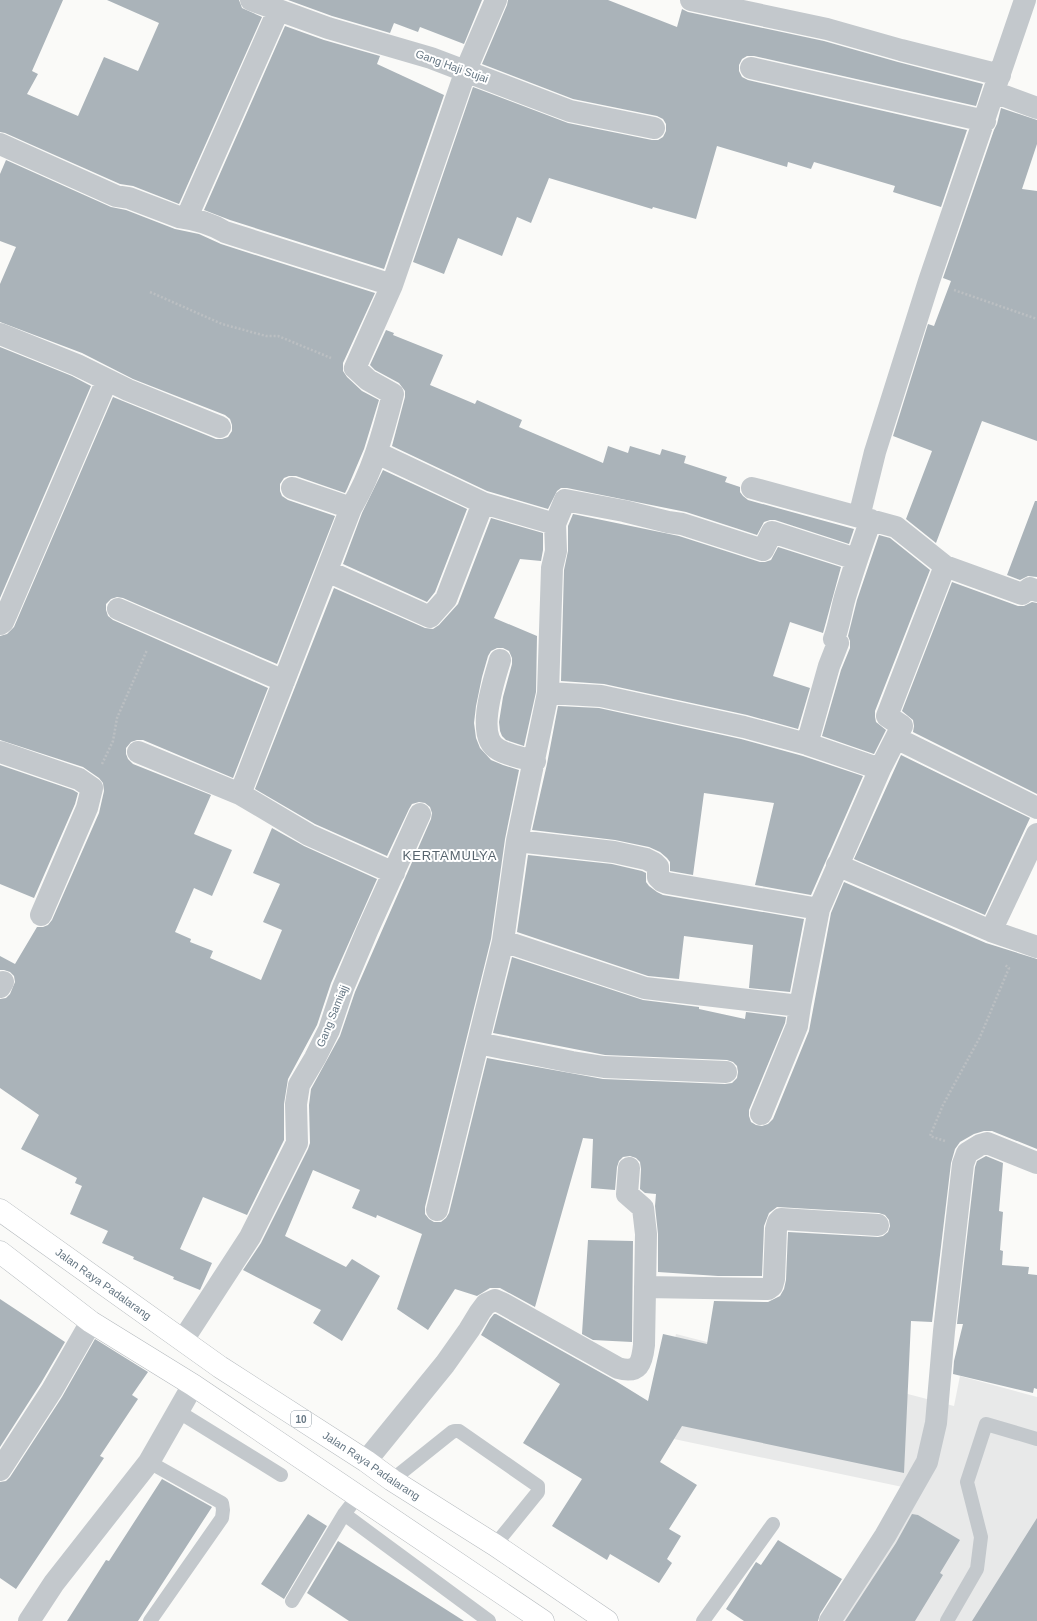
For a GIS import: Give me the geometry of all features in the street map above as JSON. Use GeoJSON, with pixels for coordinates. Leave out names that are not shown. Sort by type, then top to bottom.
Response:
{"type":"FeatureCollection","features":[{"type":"Feature","properties":{"kind":"highway","name":"Jalan Raya Padalarang"},"geometry":{"type":"LineString","coordinates":[[0,1210],[220,1368],[495,1545],[607,1621]]}},
{"type":"Feature","properties":{"kind":"highway"},"geometry":{"type":"LineString","coordinates":[[0,1252],[91,1322],[193,1385],[543,1621]]}},
{"type":"Feature","properties":{"kind":"street","name":"Gang Haji Sujai"},"geometry":{"type":"LineString","coordinates":[[251,0],[328,28],[431,58],[466,70],[570,111],[654,128]]}},
{"type":"Feature","properties":{"kind":"street"},"geometry":{"type":"LineString","coordinates":[[240,794],[351,508],[358,497],[377,452],[393,394],[368,380],[355,368],[392,285],[466,70],[496,0]]}},
{"type":"Feature","properties":{"kind":"street"},"geometry":{"type":"LineString","coordinates":[[691,0],[827,29],[901,50],[997,84],[1037,108]]}},
{"type":"Feature","properties":{"kind":"street"},"geometry":{"type":"LineString","coordinates":[[807,744],[829,666],[838,643],[834,639],[839,628],[840,614],[856,559],[865,518],[875,452],[929,281],[985,121],[1025,0]]}},
{"type":"Feature","properties":{"kind":"street"},"geometry":{"type":"LineString","coordinates":[[187,217],[278,11]]}},
{"type":"Feature","properties":{"kind":"street"},"geometry":{"type":"LineString","coordinates":[[751,68],[985,121]]}},
{"type":"Feature","properties":{"kind":"street"},"geometry":{"type":"LineString","coordinates":[[0,144],[116,196],[129,198],[179,217],[187,217],[226,232],[392,285]]}},
{"type":"Feature","properties":{"kind":"street"},"geometry":{"type":"LineString","coordinates":[[0,334],[77,365],[128,390],[220,427]]}},
{"type":"Feature","properties":{"kind":"street"},"geometry":{"type":"LineString","coordinates":[[0,624],[3,622],[7,613],[107,380]]}},
{"type":"Feature","properties":{"kind":"street"},"geometry":{"type":"LineString","coordinates":[[377,452],[483,503],[555,524]]}},
{"type":"Feature","properties":{"kind":"street"},"geometry":{"type":"LineString","coordinates":[[292,488],[351,508]]}},
{"type":"Feature","properties":{"kind":"street"},"geometry":{"type":"LineString","coordinates":[[752,488],[896,527],[945,566],[1022,594],[1030,588],[1037,591]]}},
{"type":"Feature","properties":{"kind":"street"},"geometry":{"type":"LineString","coordinates":[[436,1210],[503,941],[517,841],[548,694],[552,568],[556,551],[555,524],[565,500],[682,524],[763,550],[772,532],[856,559]]}},
{"type":"Feature","properties":{"kind":"street"},"geometry":{"type":"LineString","coordinates":[[327,571],[430,617],[446,599],[483,503]]}},
{"type":"Feature","properties":{"kind":"street"},"geometry":{"type":"LineString","coordinates":[[761,1114],[797,1026],[818,910],[880,769],[902,726],[887,716],[945,566]]}},
{"type":"Feature","properties":{"kind":"street"},"geometry":{"type":"LineString","coordinates":[[118,609],[284,681]]}},
{"type":"Feature","properties":{"kind":"street"},"geometry":{"type":"LineString","coordinates":[[500,660],[486,718],[491,741],[499,750],[535,761]]}},
{"type":"Feature","properties":{"kind":"street"},"geometry":{"type":"LineString","coordinates":[[548,694],[601,696],[744,727],[807,744],[880,769]]}},
{"type":"Feature","properties":{"kind":"street"},"geometry":{"type":"LineString","coordinates":[[896,738],[1037,808]]}},
{"type":"Feature","properties":{"kind":"street"},"geometry":{"type":"LineString","coordinates":[[0,752],[79,779],[92,788],[87,808],[41,915]]}},
{"type":"Feature","properties":{"kind":"street"},"geometry":{"type":"LineString","coordinates":[[138,752],[240,794],[309,835],[394,873]]}},
{"type":"Feature","properties":{"kind":"street","name":"Gang Samiajj"},"geometry":{"type":"LineString","coordinates":[[182,1340],[250,1237],[297,1143],[296,1104],[299,1085],[329,1030],[343,988],[420,814]]}},
{"type":"Feature","properties":{"kind":"street"},"geometry":{"type":"LineString","coordinates":[[994,933],[1037,834]]}},
{"type":"Feature","properties":{"kind":"street"},"geometry":{"type":"LineString","coordinates":[[517,841],[614,852],[646,859],[654,863],[658,868],[658,877],[667,883],[818,910]]}},
{"type":"Feature","properties":{"kind":"street"},"geometry":{"type":"LineString","coordinates":[[837,865],[994,933],[1037,947]]}},
{"type":"Feature","properties":{"kind":"street"},"geometry":{"type":"LineString","coordinates":[[503,941],[645,988],[800,1006]]}},
{"type":"Feature","properties":{"kind":"street"},"geometry":{"type":"LineString","coordinates":[[478,1043],[604,1067],[726,1072]]}},
{"type":"Feature","properties":{"kind":"street"},"geometry":{"type":"LineString","coordinates":[[830,1621],[885,1536],[926,1462],[936,1423],[963,1164],[967,1153],[980,1145],[987,1143],[1037,1163]]}},
{"type":"Feature","properties":{"kind":"street"},"geometry":{"type":"LineString","coordinates":[[366,1461],[445,1364],[486,1304],[495,1300],[618,1368],[627,1371],[636,1368],[642,1361],[646,1234],[643,1208],[627,1194],[629,1168]]}},
{"type":"Feature","properties":{"kind":"street"},"geometry":{"type":"LineString","coordinates":[[645,1287],[768,1289],[772,1286],[774,1279],[776,1229],[778,1222],[781,1219],[878,1225]]}},
{"type":"Feature","properties":{"kind":"street"},"geometry":{"type":"LineString","coordinates":[[0,1470],[52,1390],[91,1322]]}},
{"type":"Feature","properties":{"kind":"street"},"geometry":{"type":"LineString","coordinates":[[29,1621],[54,1584],[149,1462],[179,1412],[193,1385]]}},
{"type":"Feature","properties":{"kind":"lane"},"geometry":{"type":"LineString","coordinates":[[179,1412],[281,1475]]}},
{"type":"Feature","properties":{"kind":"lane"},"geometry":{"type":"LineString","coordinates":[[947,1621],[977,1569],[981,1537],[967,1482],[986,1424],[1037,1439]]}},
{"type":"Feature","properties":{"kind":"lane"},"geometry":{"type":"LineString","coordinates":[[392,1480],[452,1432],[455,1430],[459,1431],[538,1486],[538,1492],[495,1545]]}},
{"type":"Feature","properties":{"kind":"lane"},"geometry":{"type":"LineString","coordinates":[[149,1462],[222,1503],[223,1510],[222,1518],[150,1621]]}},
{"type":"Feature","properties":{"kind":"lane"},"geometry":{"type":"LineString","coordinates":[[292,1601],[344,1514],[358,1496]]}},
{"type":"Feature","properties":{"kind":"lane"},"geometry":{"type":"LineString","coordinates":[[344,1514],[489,1621]]}},
{"type":"Feature","properties":{"kind":"lane"},"geometry":{"type":"LineString","coordinates":[[703,1621],[773,1524]]}},
{"type":"Feature","properties":{"kind":"path"},"geometry":{"type":"LineString","coordinates":[[929,281],[1037,319]]}},
{"type":"Feature","properties":{"kind":"path"},"geometry":{"type":"LineString","coordinates":[[150,292],[222,324],[266,336],[278,336],[355,368]]}},
{"type":"Feature","properties":{"kind":"path"},"geometry":{"type":"LineString","coordinates":[[92,788],[113,741],[117,718],[139,670],[156,626]]}},
{"type":"Feature","properties":{"kind":"path"},"geometry":{"type":"LineString","coordinates":[[967,1153],[960,1145],[930,1136],[943,1105],[980,1037],[1009,968],[993,954],[994,933]]}},
{"type":"Feature","properties":{"kind":"shaded area"},"geometry":{"type":"Polygon","coordinates":[[[676,1334],[954,1406],[960,1376],[1037,1397],[1037,1621],[841,1621],[917,1490],[655,1435],[676,1334]]]}},
{"type":"Feature","properties":{"kind":"building"},"geometry":{"type":"Polygon","coordinates":[[[0,0],[63,0],[32,71],[38,74],[27,94],[78,116],[104,57],[138,71],[159,23],[107,0],[239,0],[242,8],[262,17],[179,204],[133,186],[120,184],[0,132],[0,0]]]}},
{"type":"Feature","properties":{"kind":"building"},"geometry":{"type":"Polygon","coordinates":[[[288,0],[482,0],[464,44],[420,27],[418,32],[394,23],[390,33],[332,16],[288,0]]]}},
{"type":"Feature","properties":{"kind":"building"},"geometry":{"type":"Polygon","coordinates":[[[508,0],[608,0],[677,27],[682,9],[688,12],[824,41],[983,84],[976,106],[754,56],[747,56],[742,59],[739,65],[739,71],[742,77],[748,80],[967,130],[941,207],[893,192],[895,186],[814,162],[811,169],[788,162],[787,167],[717,146],[696,219],[653,207],[652,209],[549,178],[531,223],[517,217],[502,256],[458,238],[444,274],[413,262],[473,87],[568,123],[652,140],[658,140],[663,137],[666,131],[666,124],[663,119],[657,116],[573,99],[482,64],[508,0]]]}},
{"type":"Feature","properties":{"kind":"building"},"geometry":{"type":"Polygon","coordinates":[[[285,26],[324,40],[380,56],[377,64],[444,95],[384,269],[230,220],[204,210],[285,26]]]}},
{"type":"Feature","properties":{"kind":"building"},"geometry":{"type":"Polygon","coordinates":[[[1001,108],[1037,120],[1037,144],[1022,189],[1037,191],[1037,441],[982,421],[936,543],[906,519],[932,451],[893,436],[928,324],[934,326],[951,281],[943,278],[997,124],[1001,108]]]}},
{"type":"Feature","properties":{"kind":"building"},"geometry":{"type":"Polygon","coordinates":[[[6,160],[111,207],[126,210],[175,229],[199,234],[221,244],[375,293],[343,363],[343,371],[347,377],[362,391],[379,400],[364,449],[347,489],[345,493],[296,476],[284,478],[280,484],[282,496],[288,500],[335,516],[277,664],[123,598],[117,597],[111,599],[106,604],[108,616],[113,620],[268,688],[233,778],[143,740],[131,742],[126,748],[128,759],[133,764],[211,795],[194,834],[232,850],[212,896],[194,888],[175,932],[191,939],[190,942],[213,951],[210,958],[261,980],[282,930],[263,922],[280,884],[253,873],[272,828],[304,846],[377,879],[331,983],[317,1025],[288,1079],[284,1104],[284,1140],[247,1215],[203,1197],[180,1249],[212,1263],[200,1290],[173,1279],[174,1277],[133,1259],[134,1257],[102,1243],[108,1231],[70,1214],[82,1186],[75,1183],[77,1178],[21,1149],[39,1115],[0,1088],[0,999],[6,998],[10,994],[15,982],[14,976],[10,972],[0,970],[0,956],[15,964],[37,927],[48,925],[52,920],[99,813],[104,791],[103,783],[99,778],[83,767],[0,740],[0,636],[7,634],[14,627],[113,397],[216,439],[228,437],[232,431],[232,425],[230,419],[225,415],[133,379],[82,353],[0,322],[0,284],[16,247],[0,241],[0,174],[6,160]]]}},
{"type":"Feature","properties":{"kind":"building"},"geometry":{"type":"Polygon","coordinates":[[[386,330],[394,333],[393,335],[443,355],[430,385],[475,404],[477,400],[522,420],[519,427],[603,463],[608,446],[628,453],[630,446],[660,455],[662,449],[686,456],[684,463],[727,477],[725,482],[740,487],[740,492],[748,500],[854,529],[849,544],[775,520],[764,522],[757,535],[686,512],[567,488],[561,488],[557,491],[548,509],[487,491],[392,446],[405,397],[405,391],[399,383],[375,370],[370,365],[386,330]]]}},
{"type":"Feature","properties":{"kind":"building"},"geometry":{"type":"Polygon","coordinates":[[[0,347],[72,376],[91,386],[0,598],[0,347]]]}},
{"type":"Feature","properties":{"kind":"building"},"geometry":{"type":"Polygon","coordinates":[[[383,470],[467,509],[435,592],[427,602],[343,564],[362,513],[383,470]]]}},
{"type":"Feature","properties":{"kind":"building"},"geometry":{"type":"Polygon","coordinates":[[[1035,501],[1037,501],[1037,577],[1028,576],[1020,580],[1007,575],[1035,501]]]}},
{"type":"Feature","properties":{"kind":"building"},"geometry":{"type":"Polygon","coordinates":[[[573,514],[679,536],[760,562],[771,560],[778,547],[841,567],[823,633],[790,622],[773,676],[810,688],[798,729],[747,715],[604,684],[561,681],[564,570],[568,551],[568,526],[573,514]]]}},
{"type":"Feature","properties":{"kind":"building"},"geometry":{"type":"Polygon","coordinates":[[[491,518],[543,533],[543,550],[541,561],[520,559],[494,618],[537,636],[536,692],[524,746],[506,740],[500,731],[499,722],[512,658],[509,651],[503,648],[497,648],[491,651],[482,677],[476,706],[474,723],[476,738],[480,748],[491,760],[519,770],[505,839],[491,939],[425,1207],[425,1214],[429,1219],[434,1222],[441,1222],[449,1213],[487,1058],[603,1079],[725,1084],[732,1083],[737,1078],[737,1066],[733,1062],[727,1060],[605,1055],[493,1033],[512,957],[643,1000],[699,1007],[699,1009],[745,1019],[746,1012],[786,1017],[785,1023],[749,1110],[751,1122],[762,1126],[768,1124],[773,1119],[809,1031],[831,913],[844,882],[986,943],[1037,959],[1037,1149],[992,1131],[984,1131],[974,1134],[960,1142],[955,1149],[951,1163],[932,1322],[911,1321],[904,1473],[682,1426],[660,1462],[697,1485],[669,1529],[681,1536],[667,1559],[672,1563],[659,1583],[610,1554],[607,1560],[552,1526],[582,1479],[523,1443],[560,1384],[481,1335],[490,1319],[494,1314],[496,1314],[614,1380],[648,1401],[663,1334],[707,1344],[714,1301],[768,1302],[780,1296],[784,1289],[786,1280],[788,1232],[878,1237],[883,1236],[888,1232],[890,1226],[889,1220],[885,1215],[879,1213],[777,1207],[769,1213],[764,1226],[762,1276],[718,1276],[658,1272],[658,1234],[655,1206],[656,1194],[645,1193],[640,1189],[640,1162],[636,1158],[630,1156],[623,1157],[619,1161],[615,1190],[591,1188],[593,1139],[583,1138],[535,1307],[500,1288],[490,1288],[477,1296],[455,1289],[428,1330],[397,1309],[422,1234],[377,1215],[376,1218],[352,1208],[360,1190],[313,1170],[285,1236],[346,1267],[352,1259],[380,1276],[342,1341],[313,1323],[321,1310],[243,1270],[261,1243],[308,1149],[310,1143],[309,1105],[311,1089],[340,1036],[355,992],[431,819],[432,813],[430,807],[425,803],[419,802],[412,804],[387,856],[315,824],[255,789],[334,588],[425,628],[433,629],[439,625],[458,604],[491,518]]]}},
{"type":"Feature","properties":{"kind":"building"},"geometry":{"type":"Polygon","coordinates":[[[879,535],[890,538],[930,570],[875,711],[876,722],[886,730],[874,754],[822,736],[841,670],[850,648],[848,636],[857,600],[879,535]]]}},
{"type":"Feature","properties":{"kind":"building"},"geometry":{"type":"Polygon","coordinates":[[[952,582],[1018,606],[1024,606],[1032,602],[1037,603],[1037,794],[913,732],[913,720],[902,711],[952,582]]]}},
{"type":"Feature","properties":{"kind":"building"},"geometry":{"type":"Polygon","coordinates":[[[558,706],[599,708],[741,739],[803,756],[863,776],[811,895],[755,885],[774,803],[704,793],[693,875],[670,871],[670,862],[667,858],[660,852],[649,847],[615,840],[532,830],[558,706]]]}},
{"type":"Feature","properties":{"kind":"building"},"geometry":{"type":"Polygon","coordinates":[[[901,755],[1030,818],[985,915],[854,859],[901,755]]]}},
{"type":"Feature","properties":{"kind":"building"},"geometry":{"type":"Polygon","coordinates":[[[0,765],[78,793],[75,804],[34,898],[0,884],[0,765]]]}},
{"type":"Feature","properties":{"kind":"building"},"geometry":{"type":"Polygon","coordinates":[[[528,855],[612,864],[646,873],[646,882],[649,886],[663,895],[804,919],[790,992],[749,988],[753,945],[684,936],[679,979],[648,976],[517,932],[528,855]]]}},
{"type":"Feature","properties":{"kind":"building"},"geometry":{"type":"Polygon","coordinates":[[[986,1156],[1003,1163],[999,1211],[1003,1212],[1000,1250],[1003,1251],[1002,1265],[1029,1267],[1028,1274],[1037,1275],[1037,1389],[1034,1388],[1033,1393],[953,1374],[954,1361],[963,1324],[957,1324],[975,1167],[977,1161],[986,1156]]]}},
{"type":"Feature","properties":{"kind":"building"},"geometry":{"type":"Polygon","coordinates":[[[588,1240],[633,1241],[632,1342],[593,1340],[582,1334],[588,1240]]]}},
{"type":"Feature","properties":{"kind":"building"},"geometry":{"type":"Polygon","coordinates":[[[0,1299],[65,1342],[0,1447],[0,1299]]]}},
{"type":"Feature","properties":{"kind":"building"},"geometry":{"type":"Polygon","coordinates":[[[95,1339],[148,1372],[132,1395],[138,1399],[100,1456],[104,1458],[16,1589],[0,1578],[0,1482],[6,1481],[10,1477],[62,1397],[95,1339]]]}},
{"type":"Feature","properties":{"kind":"building"},"geometry":{"type":"Polygon","coordinates":[[[162,1479],[212,1507],[138,1621],[67,1621],[106,1560],[109,1561],[162,1479]]]}},
{"type":"Feature","properties":{"kind":"building"},"geometry":{"type":"Polygon","coordinates":[[[308,1514],[327,1526],[284,1599],[261,1584],[308,1514]]]}},
{"type":"Feature","properties":{"kind":"building"},"geometry":{"type":"Polygon","coordinates":[[[912,1514],[918,1515],[960,1540],[940,1573],[943,1575],[915,1621],[845,1621],[896,1543],[912,1514]]]}},
{"type":"Feature","properties":{"kind":"building"},"geometry":{"type":"Polygon","coordinates":[[[1037,1518],[1037,1621],[972,1621],[991,1591],[1037,1518]]]}},
{"type":"Feature","properties":{"kind":"building"},"geometry":{"type":"Polygon","coordinates":[[[778,1540],[842,1579],[820,1614],[818,1621],[744,1621],[726,1609],[756,1562],[761,1565],[778,1540]]]}},
{"type":"Feature","properties":{"kind":"building"},"geometry":{"type":"Polygon","coordinates":[[[338,1541],[464,1621],[349,1621],[307,1593],[338,1541]]]}},
{"type":"Feature","properties":{"kind":"district","name":"KERTAMULYA"},"geometry":{"type":"Point","coordinates":[450,855]}}]}
